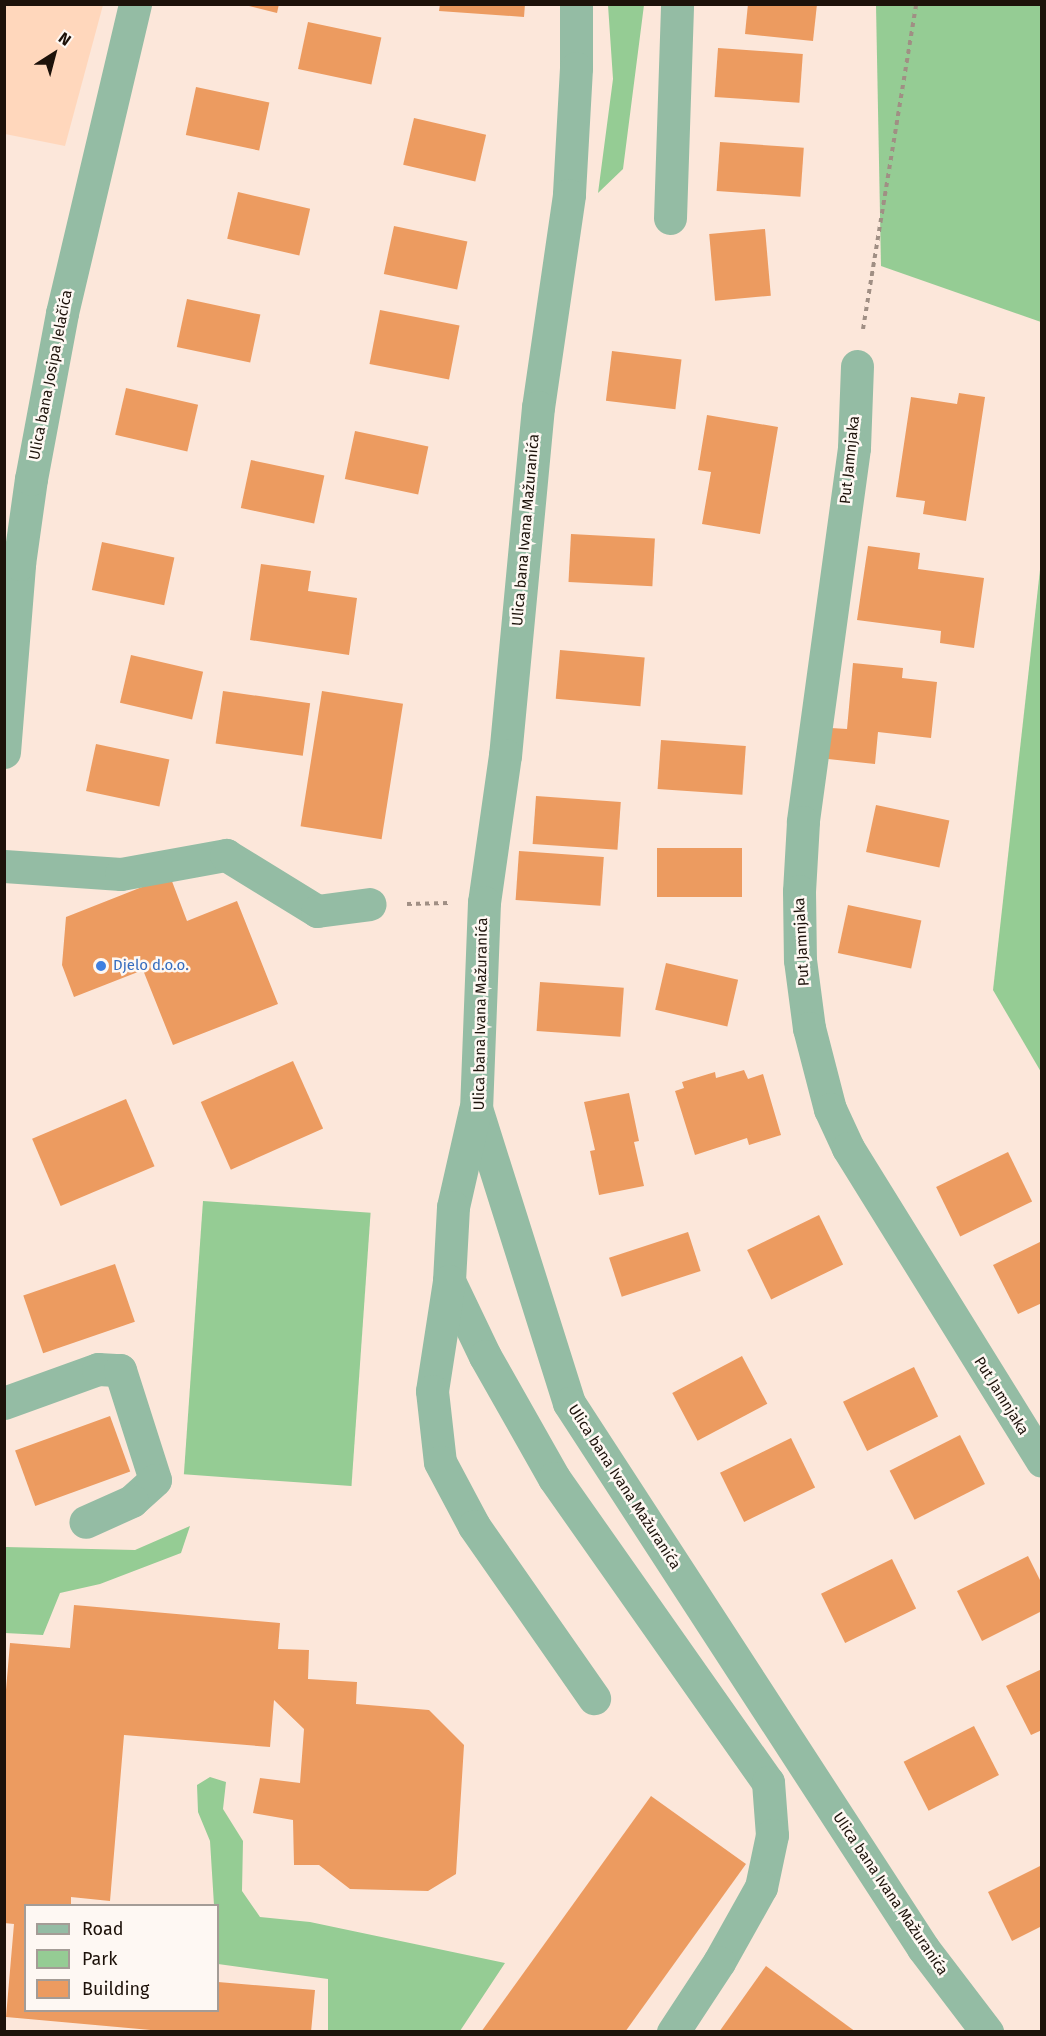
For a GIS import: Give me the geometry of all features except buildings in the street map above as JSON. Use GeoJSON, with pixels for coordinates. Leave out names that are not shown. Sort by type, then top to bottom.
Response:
{"type":"FeatureCollection","features":[{"type":"Feature","properties":{"kind":"street","name":"Ulica bana Josipa Jelačića"},"geometry":{"type":"LineString","coordinates":[[4,752],[12,563],[31,479],[62,313],[135,4]]}},
{"type":"Feature","properties":{"kind":"street","name":"Ulica bana Ivana Mažuranića"},"geometry":{"type":"LineString","coordinates":[[576,4],[576,68],[569,195],[538,407],[505,755],[484,902],[476,1108],[569,1403],[923,1948],[987,2031]]}},
{"type":"Feature","properties":{"kind":"street"},"geometry":{"type":"LineString","coordinates":[[670,218],[677,4]]}},
{"type":"Feature","properties":{"kind":"street","name":"Put Jamnjaka"},"geometry":{"type":"LineString","coordinates":[[857,366],[854,448],[803,822],[799,891],[800,960],[809,1028],[830,1109],[848,1148],[1041,1461]]}},
{"type":"Feature","properties":{"kind":"street"},"geometry":{"type":"LineString","coordinates":[[4,866],[121,874],[226,855],[317,911],[370,904]]}},
{"type":"Feature","properties":{"kind":"street"},"geometry":{"type":"LineString","coordinates":[[476,1108],[453,1207],[449,1281],[432,1391],[440,1462],[474,1526],[594,1698]]}},
{"type":"Feature","properties":{"kind":"street"},"geometry":{"type":"LineString","coordinates":[[449,1281],[485,1356],[554,1478],[768,1782],[772,1835],[761,1887],[719,1962],[673,2031]]}},
{"type":"Feature","properties":{"kind":"street"},"geometry":{"type":"LineString","coordinates":[[4,1403],[98,1369],[120,1370],[155,1480],[132,1501],[85,1522]]}},
{"type":"Feature","properties":{"kind":"path"},"geometry":{"type":"LineString","coordinates":[[857,366],[916,4]]}},
{"type":"Feature","properties":{"kind":"path"},"geometry":{"type":"LineString","coordinates":[[370,904],[484,902]]}},
{"type":"Feature","properties":{"kind":"shaded area"},"geometry":{"type":"Polygon","coordinates":[[[4,5],[103,5],[65,146],[5,134],[4,5]]]}},
{"type":"Feature","properties":{"kind":"green space"},"geometry":{"type":"Polygon","coordinates":[[[608,5],[644,5],[623,169],[598,193],[613,79],[608,5]]]}},
{"type":"Feature","properties":{"kind":"green space"},"geometry":{"type":"Polygon","coordinates":[[[876,5],[1041,5],[1041,322],[881,266],[876,5]]]}},
{"type":"Feature","properties":{"kind":"green space"},"geometry":{"type":"Polygon","coordinates":[[[1041,561],[1042,1072],[993,990],[1041,561]]]}},
{"type":"Feature","properties":{"kind":"green space"},"geometry":{"type":"Polygon","coordinates":[[[203,1201],[371,1213],[351,1486],[184,1474],[203,1201]]]}},
{"type":"Feature","properties":{"kind":"green space"},"geometry":{"type":"Polygon","coordinates":[[[190,1526],[181,1553],[100,1584],[60,1593],[43,1635],[5,1633],[5,1547],[135,1550],[190,1526]]]}},
{"type":"Feature","properties":{"kind":"green space"},"geometry":{"type":"Polygon","coordinates":[[[210,1777],[226,1782],[223,1809],[243,1841],[242,1891],[260,1917],[310,1922],[505,1963],[460,2031],[328,2031],[328,1979],[219,1964],[219,1904],[214,1904],[210,1841],[198,1812],[197,1785],[210,1777]]]}},
{"type":"Feature","properties":{"kind":"place","name":"Djelo d.o.o."},"geometry":{"type":"Point","coordinates":[101,966]}}]}
